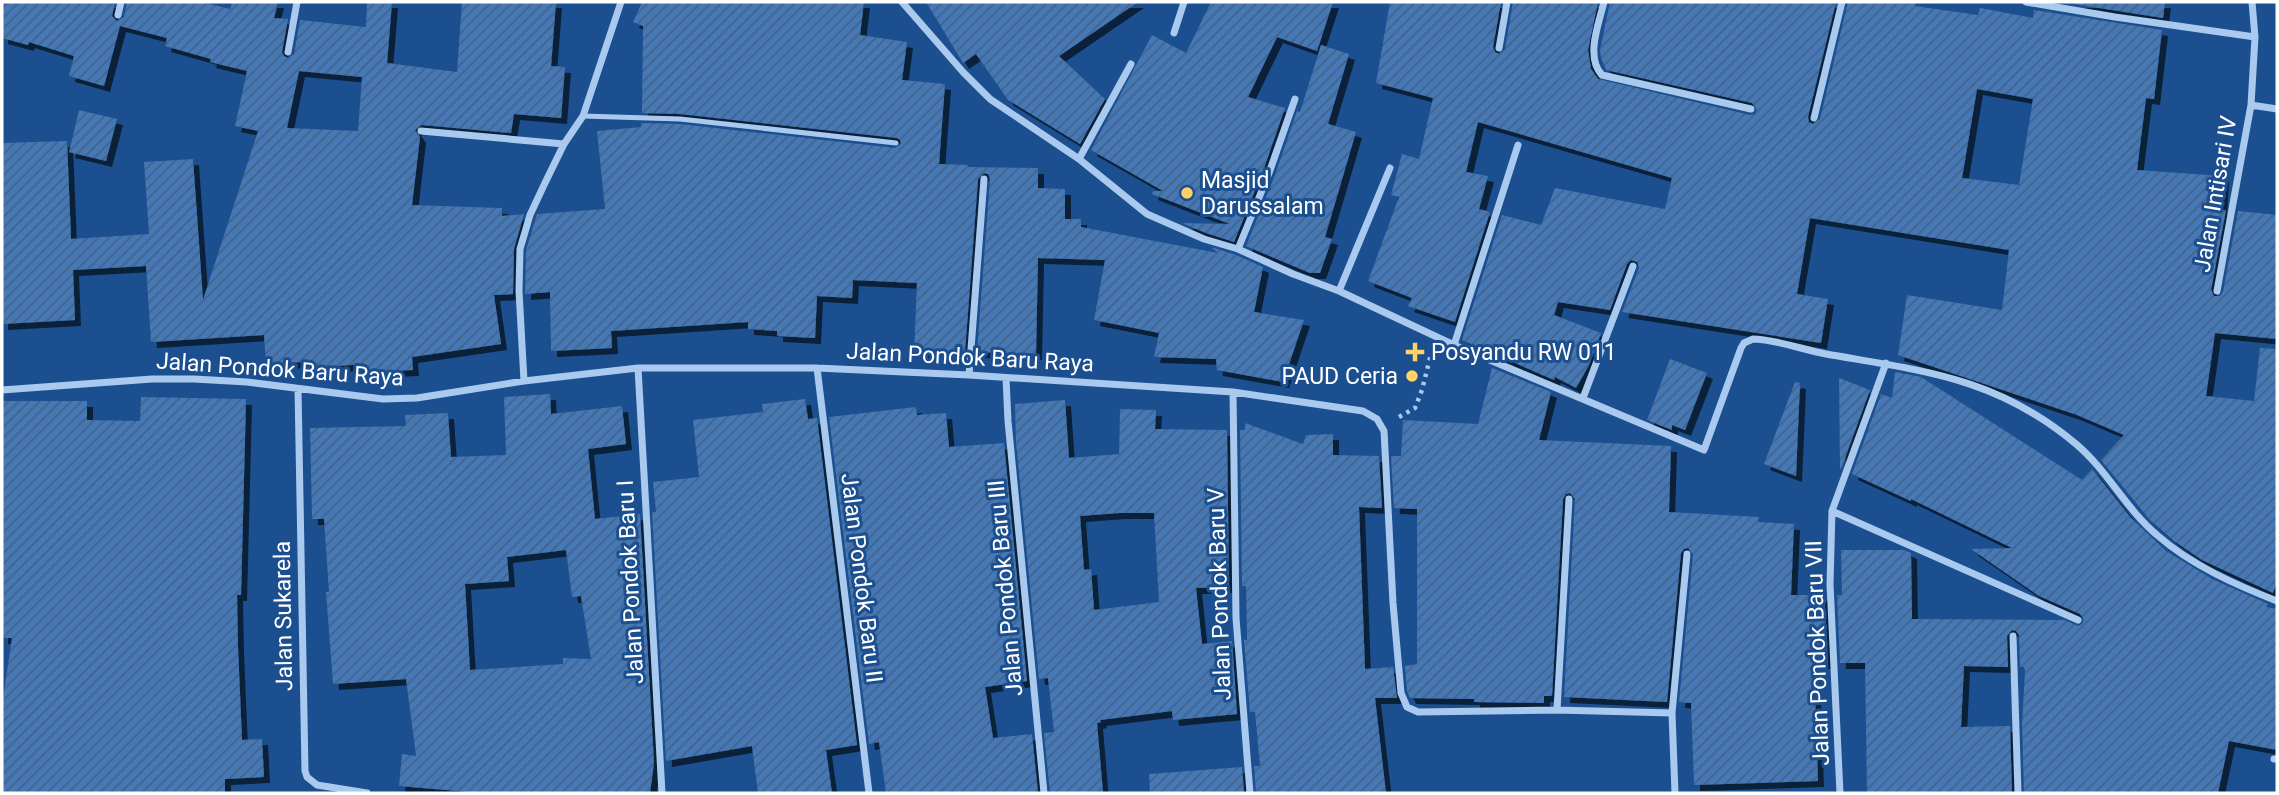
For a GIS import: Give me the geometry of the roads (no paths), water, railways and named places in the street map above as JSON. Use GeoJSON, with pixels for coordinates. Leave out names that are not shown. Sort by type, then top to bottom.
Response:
{"type":"FeatureCollection","features":[{"type":"Feature","properties":{"kind":"street"},"geometry":{"type":"LineString","coordinates":[[118,15],[121,2]]}},
{"type":"Feature","properties":{"kind":"street"},"geometry":{"type":"LineString","coordinates":[[288,52],[297,2]]}},
{"type":"Feature","properties":{"kind":"street"},"geometry":{"type":"LineString","coordinates":[[524,381],[519,291],[520,249],[530,215],[565,144],[583,116],[621,2]]}},
{"type":"Feature","properties":{"kind":"street"},"geometry":{"type":"LineString","coordinates":[[902,2],[990,99],[1079,159],[1146,214],[1339,291],[1454,345],[1704,450],[1741,348],[1748,341],[1759,339],[1801,350],[1949,376],[1989,390],[2037,414],[2079,447],[2156,535],[2220,576],[2277,601]]}},
{"type":"Feature","properties":{"kind":"street"},"geometry":{"type":"LineString","coordinates":[[1174,33],[1184,2]]}},
{"type":"Feature","properties":{"kind":"street"},"geometry":{"type":"LineString","coordinates":[[1499,48],[1507,2]]}},
{"type":"Feature","properties":{"kind":"street"},"geometry":{"type":"LineString","coordinates":[[1604,2],[1593,58],[1602,75],[1751,109]]}},
{"type":"Feature","properties":{"kind":"street"},"geometry":{"type":"LineString","coordinates":[[1814,118],[1842,2]]}},
{"type":"Feature","properties":{"kind":"street"},"geometry":{"type":"LineString","coordinates":[[2026,2],[2115,18],[2255,37]]}},
{"type":"Feature","properties":{"kind":"street","name":"Jalan Intisari IV"},"geometry":{"type":"LineString","coordinates":[[2217,291],[2251,105],[2255,37],[2252,2]]}},
{"type":"Feature","properties":{"kind":"street"},"geometry":{"type":"LineString","coordinates":[[1079,159],[1131,64]]}},
{"type":"Feature","properties":{"kind":"street"},"geometry":{"type":"LineString","coordinates":[[1238,249],[1295,99]]}},
{"type":"Feature","properties":{"kind":"street"},"geometry":{"type":"LineString","coordinates":[[2251,105],[2277,109]]}},
{"type":"Feature","properties":{"kind":"street"},"geometry":{"type":"LineString","coordinates":[[421,131],[565,144]]}},
{"type":"Feature","properties":{"kind":"street"},"geometry":{"type":"LineString","coordinates":[[1454,345],[1518,145]]}},
{"type":"Feature","properties":{"kind":"street"},"geometry":{"type":"LineString","coordinates":[[1339,291],[1390,168]]}},
{"type":"Feature","properties":{"kind":"street"},"geometry":{"type":"LineString","coordinates":[[969,375],[984,179]]}},
{"type":"Feature","properties":{"kind":"street"},"geometry":{"type":"LineString","coordinates":[[1583,398],[1633,266]]}},
{"type":"Feature","properties":{"kind":"street","name":"Jalan Pondok Baru VII"},"geometry":{"type":"LineString","coordinates":[[1840,793],[1830,584],[1832,511],[1886,363]]}},
{"type":"Feature","properties":{"kind":"street","name":"Jalan Pondok Baru Raya"},"geometry":{"type":"LineString","coordinates":[[2,390],[152,379],[247,382],[383,398],[417,398],[524,381],[638,368],[817,368],[969,375],[1233,393],[1363,411],[1371,413],[1382,425],[1386,452],[1393,603],[1404,702],[1418,712],[1558,710]]}},
{"type":"Feature","properties":{"kind":"street","name":"Jalan Pondok Baru I"},"geometry":{"type":"LineString","coordinates":[[638,368],[662,793]]}},
{"type":"Feature","properties":{"kind":"street","name":"Jalan Pondok Baru II"},"geometry":{"type":"LineString","coordinates":[[817,368],[869,793]]}},
{"type":"Feature","properties":{"kind":"street","name":"Jalan Pondok Baru III"},"geometry":{"type":"LineString","coordinates":[[1006,378],[1009,435],[1044,793]]}},
{"type":"Feature","properties":{"kind":"street","name":"Jalan Sukarela"},"geometry":{"type":"LineString","coordinates":[[299,389],[307,777],[330,791],[367,793]]}},
{"type":"Feature","properties":{"kind":"street","name":"Jalan Pondok Baru V"},"geometry":{"type":"LineString","coordinates":[[1233,393],[1236,618],[1250,793]]}},
{"type":"Feature","properties":{"kind":"street"},"geometry":{"type":"LineString","coordinates":[[1569,499],[1558,710],[1672,713]]}},
{"type":"Feature","properties":{"kind":"street"},"geometry":{"type":"LineString","coordinates":[[1832,511],[2078,620]]}},
{"type":"Feature","properties":{"kind":"street"},"geometry":{"type":"LineString","coordinates":[[1675,793],[1672,713],[1687,554]]}},
{"type":"Feature","properties":{"kind":"street"},"geometry":{"type":"LineString","coordinates":[[2013,636],[2018,793]]}},
{"type":"Feature","properties":{"kind":"lane"},"geometry":{"type":"LineString","coordinates":[[583,116],[680,119],[896,143]]}},
{"type":"Feature","properties":{"kind":"place","name":"Masjid Darussalam"},"geometry":{"type":"Point","coordinates":[1187,193]}},
{"type":"Feature","properties":{"kind":"place","name":"Posyandu RW 011"},"geometry":{"type":"Point","coordinates":[1415,352]}},
{"type":"Feature","properties":{"kind":"place","name":"PAUD Ceria"},"geometry":{"type":"Point","coordinates":[1412,376]}}]}
